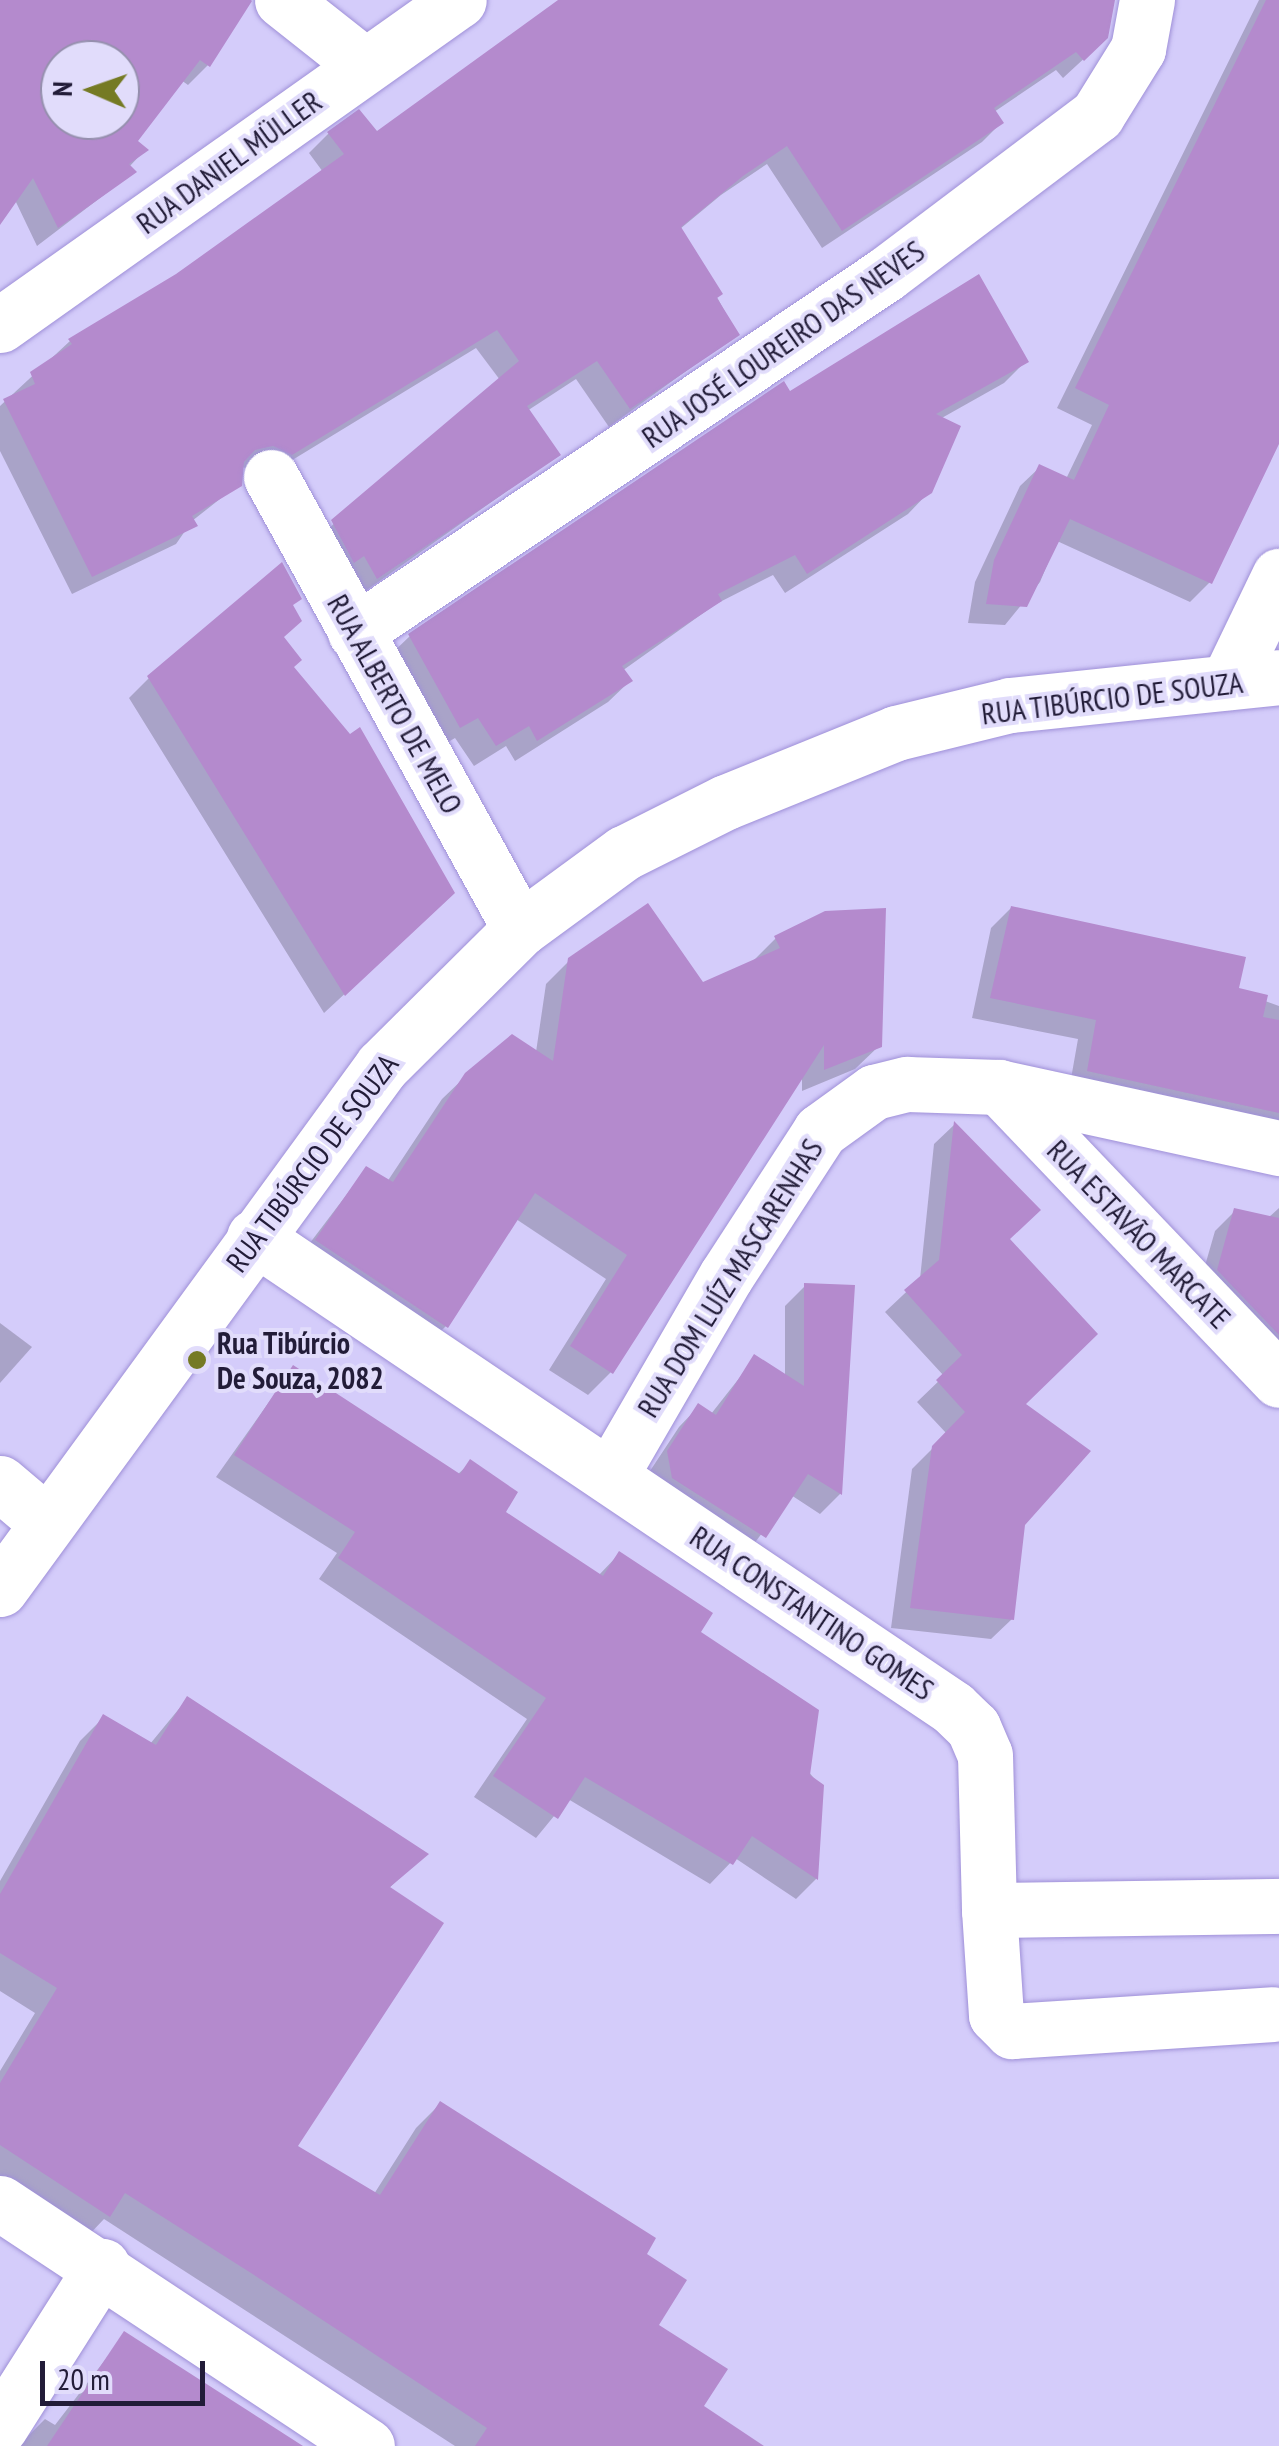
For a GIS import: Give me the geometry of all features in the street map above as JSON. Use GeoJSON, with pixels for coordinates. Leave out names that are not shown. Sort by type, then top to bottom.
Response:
{"type":"FeatureCollection","features":[{"type":"Feature","properties":{"kind":"street"},"geometry":{"type":"LineString","coordinates":[[282,0],[363,64]]}},
{"type":"Feature","properties":{"kind":"street","name":"RUA DANIEL MÜLLER"},"geometry":{"type":"LineString","coordinates":[[0,325],[363,64],[460,0]]}},
{"type":"Feature","properties":{"kind":"street","name":"RUA JOSÉ LOUREIRO DAS NEVES"},"geometry":{"type":"LineString","coordinates":[[355,632],[886,274],[1096,116],[1138,49],[1147,0]]}},
{"type":"Feature","properties":{"kind":"street","name":"RUA ALBERTO DE MELO"},"geometry":{"type":"LineString","coordinates":[[271,477],[520,929]]}},
{"type":"Feature","properties":{"kind":"street"},"geometry":{"type":"LineString","coordinates":[[1254,680],[1279,576]]}},
{"type":"Feature","properties":{"kind":"street","name":"RUA TIBÚRCIO DE SOUZA"},"geometry":{"type":"LineString","coordinates":[[0,1590],[382,1066],[520,929],[624,853],[726,802],[896,732],[1010,705],[1254,680]]}},
{"type":"Feature","properties":{"kind":"street","name":"RUA DOM LUÍZ MASCARENHAS"},"geometry":{"type":"LineString","coordinates":[[610,1476],[726,1276],[820,1131],[874,1092],[907,1084],[999,1087],[1279,1148]]}},
{"type":"Feature","properties":{"kind":"street","name":"RUA ESTAVÃO MARCATE"},"geometry":{"type":"LineString","coordinates":[[999,1087],[1279,1380]]}},
{"type":"Feature","properties":{"kind":"street","name":"RUA CONSTANTINO GOMES"},"geometry":{"type":"LineString","coordinates":[[254,1237],[973,1727],[985,1755],[996,2015],[1012,2031],[1272,2014]]}},
{"type":"Feature","properties":{"kind":"street"},"geometry":{"type":"LineString","coordinates":[[0,1482],[46,1522]]}},
{"type":"Feature","properties":{"kind":"street"},"geometry":{"type":"LineString","coordinates":[[989,1910],[1279,1906]]}},
{"type":"Feature","properties":{"kind":"street"},"geometry":{"type":"LineString","coordinates":[[0,2203],[102,2266],[368,2446]]}},
{"type":"Feature","properties":{"kind":"street"},"geometry":{"type":"LineString","coordinates":[[0,2427],[102,2266]]}},
{"type":"Feature","properties":{"kind":"building"},"geometry":{"type":"Polygon","coordinates":[[[0,0],[252,1],[210,67],[200,60],[140,138],[140,40],[40,40],[40,140],[139,140],[149,150],[129,164],[137,172],[58,228],[33,178],[0,225],[0,0]]]}},
{"type":"Feature","properties":{"kind":"building"},"geometry":{"type":"Polygon","coordinates":[[[558,0],[1115,0],[1108,38],[1084,61],[1076,52],[994,108],[1004,123],[842,231],[787,146],[743,176],[681,227],[723,294],[717,298],[740,335],[630,409],[597,361],[527,406],[561,455],[377,579],[364,556],[354,563],[331,520],[519,361],[497,330],[292,455],[273,446],[255,450],[244,462],[242,486],[192,516],[198,526],[92,577],[3,399],[35,384],[30,372],[72,344],[68,339],[176,274],[344,154],[327,132],[359,109],[377,131],[558,0]]]}},
{"type":"Feature","properties":{"kind":"building"},"geometry":{"type":"Polygon","coordinates":[[[1266,0],[1279,0],[1279,444],[1212,584],[1070,519],[1027,607],[986,604],[994,560],[1039,464],[1074,480],[1109,405],[1075,388],[1266,0]]]}},
{"type":"Feature","properties":{"kind":"building"},"geometry":{"type":"Polygon","coordinates":[[[979,274],[1029,362],[936,414],[961,426],[932,493],[807,574],[795,555],[718,594],[722,601],[622,666],[633,681],[537,741],[529,726],[496,746],[478,718],[460,728],[408,634],[784,381],[790,391],[979,274]]]}},
{"type":"Feature","properties":{"kind":"building"},"geometry":{"type":"Polygon","coordinates":[[[282,562],[302,599],[293,605],[302,621],[284,637],[302,660],[294,667],[350,734],[360,727],[455,893],[345,996],[147,676],[282,562]]]}},
{"type":"Feature","properties":{"kind":"building"},"geometry":{"type":"Polygon","coordinates":[[[648,903],[703,982],[780,948],[774,936],[825,911],[886,908],[882,1047],[824,1070],[824,1045],[613,1374],[570,1346],[627,1255],[535,1193],[448,1328],[315,1240],[366,1166],[393,1182],[465,1073],[512,1034],[553,1061],[568,958],[648,903]]]}},
{"type":"Feature","properties":{"kind":"building"},"geometry":{"type":"Polygon","coordinates":[[[1011,906],[1246,957],[1239,988],[1268,995],[1263,1017],[1279,1020],[1279,1113],[1087,1071],[1096,1020],[990,998],[1011,906]]]}},
{"type":"Feature","properties":{"kind":"building"},"geometry":{"type":"Polygon","coordinates":[[[954,1121],[1041,1210],[1010,1239],[1098,1334],[1026,1404],[1091,1451],[1025,1525],[1014,1620],[910,1608],[932,1446],[965,1412],[936,1380],[962,1355],[904,1290],[939,1260],[954,1121]]]}},
{"type":"Feature","properties":{"kind":"building"},"geometry":{"type":"Polygon","coordinates":[[[1234,1208],[1279,1218],[1279,1335],[1217,1270],[1234,1208]]]}},
{"type":"Feature","properties":{"kind":"building"},"geometry":{"type":"Polygon","coordinates":[[[804,1283],[855,1285],[842,1495],[808,1474],[766,1538],[672,1478],[667,1451],[698,1403],[716,1415],[754,1354],[804,1386],[804,1283]]]}},
{"type":"Feature","properties":{"kind":"building"},"geometry":{"type":"Polygon","coordinates":[[[293,1365],[460,1474],[470,1459],[518,1492],[506,1512],[603,1576],[619,1551],[713,1613],[701,1632],[819,1710],[810,1775],[824,1785],[818,1880],[752,1836],[733,1865],[585,1777],[558,1819],[493,1776],[546,1698],[338,1558],[355,1532],[234,1455],[293,1365]]]}},
{"type":"Feature","properties":{"kind":"building"},"geometry":{"type":"Polygon","coordinates":[[[187,1696],[429,1854],[390,1887],[444,1923],[298,2146],[380,2195],[440,2101],[656,2238],[647,2254],[687,2280],[659,2325],[728,2369],[704,2406],[764,2446],[475,2446],[487,2428],[125,2193],[110,2217],[0,2145],[0,2083],[57,1988],[0,1953],[0,1894],[103,1714],[156,1745],[187,1696]]]}},
{"type":"Feature","properties":{"kind":"building"},"geometry":{"type":"Polygon","coordinates":[[[124,2331],[303,2446],[47,2446],[124,2331]]]}},
{"type":"Feature","properties":{"kind":"place","name":"Rua Tibúrcio De Souza, 2082"},"geometry":{"type":"Point","coordinates":[197,1360]}}]}
